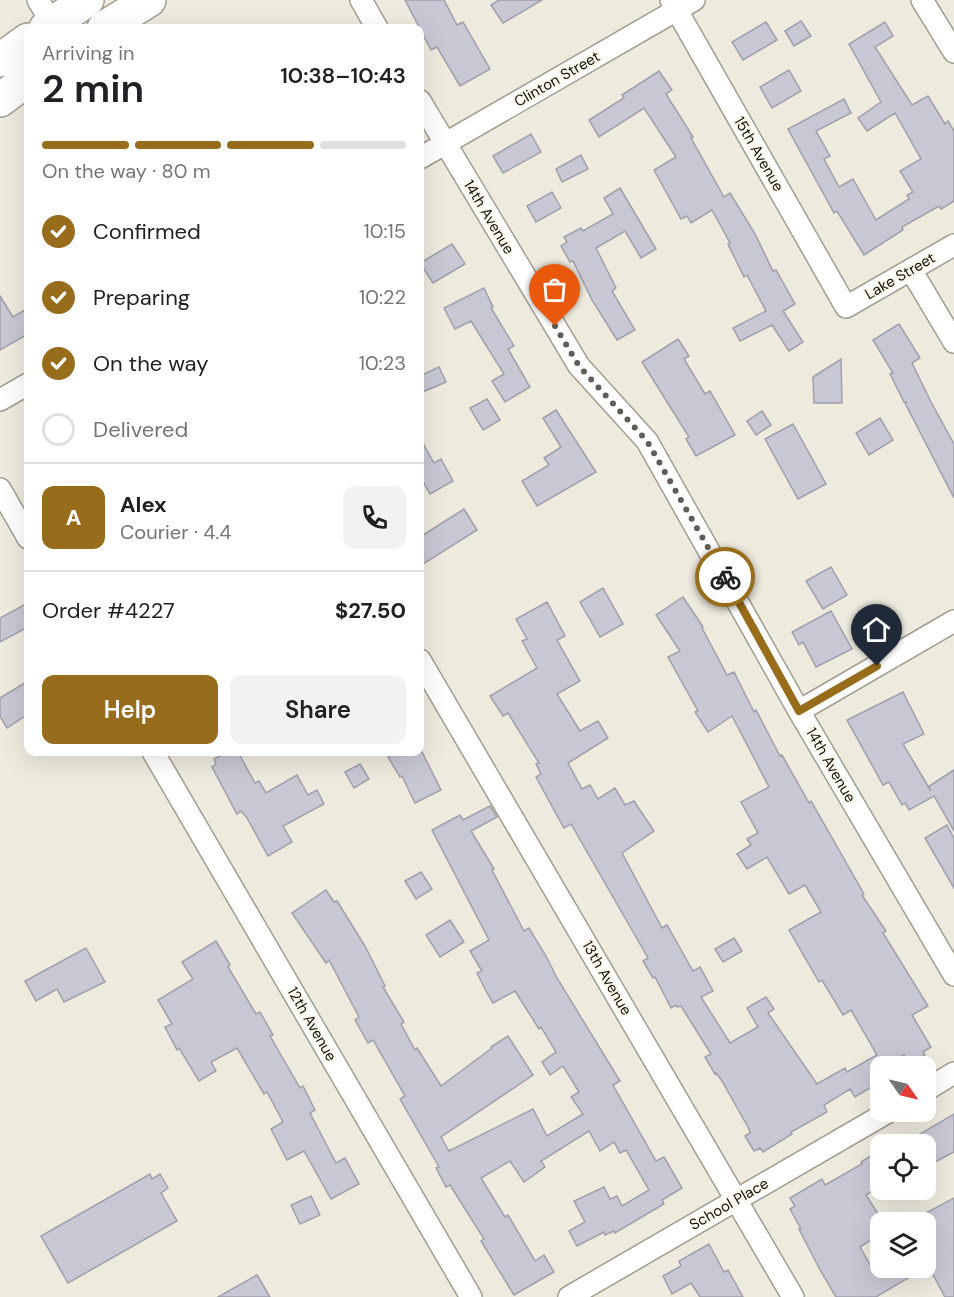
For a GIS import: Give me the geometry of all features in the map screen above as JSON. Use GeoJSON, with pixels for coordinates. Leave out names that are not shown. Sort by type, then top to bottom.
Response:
{"type":"FeatureCollection","features":[{"type":"Feature","properties":{"kind":"main road"},"geometry":{"type":"LineString","coordinates":[[44,24],[87,0]]}},
{"type":"Feature","properties":{"kind":"main road"},"geometry":{"type":"LineString","coordinates":[[110,24],[149,0]]}},
{"type":"Feature","properties":{"kind":"main road"},"geometry":{"type":"LineString","coordinates":[[0,60],[24,40]]}},
{"type":"Feature","properties":{"kind":"main road"},"geometry":{"type":"LineString","coordinates":[[0,100],[24,83]]}},
{"type":"Feature","properties":{"kind":"street"},"geometry":{"type":"LineString","coordinates":[[361,0],[375,24]]}},
{"type":"Feature","properties":{"kind":"street"},"geometry":{"type":"LineString","coordinates":[[922,0],[954,52]]}},
{"type":"Feature","properties":{"kind":"street","name":"Clinton Street"},"geometry":{"type":"LineString","coordinates":[[424,156],[680,3]]}},
{"type":"Feature","properties":{"kind":"street","name":"15th Avenue"},"geometry":{"type":"LineString","coordinates":[[680,3],[846,307]]}},
{"type":"Feature","properties":{"kind":"street","name":"14th Avenue"},"geometry":{"type":"LineString","coordinates":[[424,108],[579,366],[647,441],[799,711],[954,975]]}},
{"type":"Feature","properties":{"kind":"street","name":"Lake Street"},"geometry":{"type":"LineString","coordinates":[[846,307],[954,245]]}},
{"type":"Feature","properties":{"kind":"street"},"geometry":{"type":"LineString","coordinates":[[911,270],[954,342]]}},
{"type":"Feature","properties":{"kind":"street"},"geometry":{"type":"LineString","coordinates":[[0,400],[24,386]]}},
{"type":"Feature","properties":{"kind":"street"},"geometry":{"type":"LineString","coordinates":[[0,489],[24,530]]}},
{"type":"Feature","properties":{"kind":"street"},"geometry":{"type":"LineString","coordinates":[[799,711],[954,621]]}},
{"type":"Feature","properties":{"kind":"street","name":"13th Avenue"},"geometry":{"type":"LineString","coordinates":[[424,667],[793,1297]]}},
{"type":"Feature","properties":{"kind":"street","name":"12th Avenue"},"geometry":{"type":"LineString","coordinates":[[155,756],[471,1297]]}},
{"type":"Feature","properties":{"kind":"street"},"geometry":{"type":"LineString","coordinates":[[936,1084],[954,1073]]}},
{"type":"Feature","properties":{"kind":"street","name":"School Place"},"geometry":{"type":"LineString","coordinates":[[569,1297],[871,1122]]}},
{"type":"Feature","properties":{"kind":"building"},"geometry":{"type":"Polygon","coordinates":[[[405,0],[444,0],[457,25],[463,22],[490,69],[460,86],[437,47],[431,50],[424,37],[424,24],[417,24],[405,0]]]}},
{"type":"Feature","properties":{"kind":"building"},"geometry":{"type":"Polygon","coordinates":[[[499,0],[542,0],[503,23],[491,5],[499,0]]]}},
{"type":"Feature","properties":{"kind":"building"},"geometry":{"type":"Polygon","coordinates":[[[801,21],[811,36],[794,46],[785,31],[801,21]]]}},
{"type":"Feature","properties":{"kind":"building"},"geometry":{"type":"Polygon","coordinates":[[[766,22],[777,40],[743,60],[732,42],[766,22]]]}},
{"type":"Feature","properties":{"kind":"building"},"geometry":{"type":"Polygon","coordinates":[[[885,22],[893,36],[875,47],[912,105],[928,96],[945,124],[948,121],[954,131],[954,201],[941,209],[939,206],[902,227],[903,230],[864,255],[837,211],[834,213],[788,129],[844,99],[851,113],[816,131],[830,156],[824,159],[839,187],[853,179],[876,220],[909,199],[907,195],[913,192],[900,171],[921,159],[895,113],[867,131],[858,118],[881,102],[849,44],[885,22]]]}},
{"type":"Feature","properties":{"kind":"building"},"geometry":{"type":"Polygon","coordinates":[[[789,70],[801,91],[772,108],[760,87],[789,70]]]}},
{"type":"Feature","properties":{"kind":"building"},"geometry":{"type":"Polygon","coordinates":[[[659,71],[672,90],[666,94],[693,137],[691,138],[724,197],[730,193],[754,232],[773,271],[776,270],[795,304],[783,311],[803,342],[789,351],[772,325],[740,341],[733,328],[766,311],[747,275],[744,277],[728,244],[730,243],[712,210],[691,223],[687,216],[681,219],[654,170],[676,157],[644,108],[599,137],[589,120],[624,98],[622,95],[659,71]]]}},
{"type":"Feature","properties":{"kind":"building"},"geometry":{"type":"Polygon","coordinates":[[[531,134],[541,152],[503,173],[493,156],[531,134]]]}},
{"type":"Feature","properties":{"kind":"building"},"geometry":{"type":"Polygon","coordinates":[[[581,155],[588,169],[562,182],[556,169],[581,155]]]}},
{"type":"Feature","properties":{"kind":"building"},"geometry":{"type":"Polygon","coordinates":[[[620,188],[656,249],[641,258],[625,231],[596,248],[616,288],[612,291],[635,330],[617,340],[592,300],[573,261],[570,262],[561,246],[567,242],[564,237],[581,228],[583,231],[613,214],[604,198],[620,188]]]}},
{"type":"Feature","properties":{"kind":"building"},"geometry":{"type":"Polygon","coordinates":[[[552,192],[561,208],[536,222],[527,206],[552,192]]]}},
{"type":"Feature","properties":{"kind":"building"},"geometry":{"type":"Polygon","coordinates":[[[452,244],[465,264],[433,283],[424,269],[424,261],[452,244]]]}},
{"type":"Feature","properties":{"kind":"building"},"geometry":{"type":"Polygon","coordinates":[[[484,288],[493,307],[491,308],[514,346],[508,349],[530,387],[505,402],[492,381],[504,374],[471,321],[455,329],[444,308],[484,288]]]}},
{"type":"Feature","properties":{"kind":"building"},"geometry":{"type":"Polygon","coordinates":[[[0,296],[13,317],[24,310],[24,336],[0,350],[0,296]]]}},
{"type":"Feature","properties":{"kind":"building"},"geometry":{"type":"Polygon","coordinates":[[[899,324],[920,358],[912,363],[954,444],[954,498],[905,403],[907,402],[904,402],[890,374],[893,373],[873,340],[899,324]]]}},
{"type":"Feature","properties":{"kind":"building"},"geometry":{"type":"Polygon","coordinates":[[[678,339],[689,356],[684,359],[705,394],[710,391],[735,435],[696,456],[686,439],[689,437],[642,362],[678,339]]]}},
{"type":"Feature","properties":{"kind":"building"},"geometry":{"type":"Polygon","coordinates":[[[841,359],[842,403],[814,403],[813,377],[841,359]]]}},
{"type":"Feature","properties":{"kind":"building"},"geometry":{"type":"Polygon","coordinates":[[[439,367],[446,382],[424,391],[424,374],[439,367]]]}},
{"type":"Feature","properties":{"kind":"building"},"geometry":{"type":"Polygon","coordinates":[[[487,399],[500,420],[483,430],[470,408],[487,399]]]}},
{"type":"Feature","properties":{"kind":"building"},"geometry":{"type":"Polygon","coordinates":[[[556,410],[596,472],[537,506],[522,481],[549,465],[544,458],[561,447],[543,418],[556,410]]]}},
{"type":"Feature","properties":{"kind":"building"},"geometry":{"type":"Polygon","coordinates":[[[762,411],[771,425],[756,435],[747,421],[762,411]]]}},
{"type":"Feature","properties":{"kind":"building"},"geometry":{"type":"Polygon","coordinates":[[[880,418],[893,440],[869,455],[856,433],[880,418]]]}},
{"type":"Feature","properties":{"kind":"building"},"geometry":{"type":"Polygon","coordinates":[[[793,424],[826,484],[798,499],[765,439],[793,424]]]}},
{"type":"Feature","properties":{"kind":"building"},"geometry":{"type":"Polygon","coordinates":[[[424,445],[434,463],[441,459],[453,481],[430,494],[424,483],[424,445]]]}},
{"type":"Feature","properties":{"kind":"building"},"geometry":{"type":"Polygon","coordinates":[[[464,509],[477,530],[424,563],[424,534],[464,509]]]}},
{"type":"Feature","properties":{"kind":"building"},"geometry":{"type":"Polygon","coordinates":[[[831,567],[847,595],[823,609],[806,581],[831,567]]]}},
{"type":"Feature","properties":{"kind":"building"},"geometry":{"type":"Polygon","coordinates":[[[603,588],[623,624],[600,637],[580,602],[603,588]]]}},
{"type":"Feature","properties":{"kind":"building"},"geometry":{"type":"Polygon","coordinates":[[[683,597],[703,627],[727,675],[734,672],[754,712],[756,710],[780,756],[782,755],[809,803],[811,801],[864,894],[862,895],[886,931],[883,933],[928,1006],[912,1015],[931,1047],[923,1052],[925,1055],[875,1056],[877,1055],[851,1010],[843,1015],[822,980],[819,982],[789,930],[821,912],[805,885],[789,894],[767,857],[747,869],[737,854],[751,845],[747,839],[758,833],[741,802],[769,787],[732,716],[708,732],[695,712],[698,711],[668,657],[680,651],[656,615],[683,597]]]}},
{"type":"Feature","properties":{"kind":"building"},"geometry":{"type":"Polygon","coordinates":[[[547,602],[565,636],[557,640],[580,681],[557,694],[580,731],[598,721],[608,738],[568,763],[582,789],[590,785],[598,799],[615,788],[625,805],[634,801],[654,831],[622,853],[662,928],[667,925],[693,971],[700,967],[713,991],[701,997],[730,1043],[758,1027],[747,1008],[766,997],[774,1009],[768,1013],[817,1084],[845,1068],[847,1072],[870,1059],[870,1088],[855,1097],[850,1089],[824,1105],[827,1112],[791,1132],[792,1134],[763,1152],[760,1148],[754,1151],[745,1136],[750,1133],[749,1129],[722,1081],[705,1057],[711,1054],[681,1006],[676,1005],[671,1008],[655,977],[653,978],[643,961],[648,958],[571,824],[564,828],[536,777],[541,774],[536,764],[539,763],[508,713],[503,716],[490,696],[537,668],[522,641],[527,639],[516,619],[547,602]]]}},
{"type":"Feature","properties":{"kind":"building"},"geometry":{"type":"Polygon","coordinates":[[[24,605],[24,629],[0,642],[0,618],[24,605]]]}},
{"type":"Feature","properties":{"kind":"building"},"geometry":{"type":"Polygon","coordinates":[[[831,611],[852,649],[816,667],[803,642],[799,645],[792,632],[831,611]]]}},
{"type":"Feature","properties":{"kind":"building"},"geometry":{"type":"Polygon","coordinates":[[[24,683],[24,717],[7,728],[0,716],[0,698],[24,683]]]}},
{"type":"Feature","properties":{"kind":"building"},"geometry":{"type":"Polygon","coordinates":[[[903,692],[924,734],[903,744],[928,787],[954,770],[954,831],[934,796],[909,810],[905,803],[902,805],[889,782],[883,785],[847,720],[903,692]]]}},
{"type":"Feature","properties":{"kind":"building"},"geometry":{"type":"Polygon","coordinates":[[[220,756],[240,756],[255,783],[259,781],[266,793],[297,775],[308,795],[317,790],[324,804],[283,826],[292,842],[268,856],[247,818],[241,811],[237,814],[212,767],[216,764],[214,759],[220,756]]]}},
{"type":"Feature","properties":{"kind":"building"},"geometry":{"type":"Polygon","coordinates":[[[424,756],[441,790],[415,803],[402,776],[400,777],[388,757],[424,756]]]}},
{"type":"Feature","properties":{"kind":"building"},"geometry":{"type":"Polygon","coordinates":[[[360,764],[369,779],[354,788],[345,772],[360,764]]]}},
{"type":"Feature","properties":{"kind":"building"},"geometry":{"type":"Polygon","coordinates":[[[490,806],[497,817],[471,831],[494,869],[492,870],[524,931],[529,928],[620,1081],[613,1085],[656,1161],[664,1157],[682,1188],[662,1200],[664,1204],[615,1233],[614,1231],[605,1235],[604,1232],[577,1246],[569,1231],[585,1222],[574,1201],[604,1187],[610,1199],[617,1196],[622,1206],[649,1190],[626,1150],[620,1153],[614,1142],[600,1151],[589,1131],[541,1161],[545,1167],[524,1182],[510,1161],[481,1178],[505,1217],[508,1215],[535,1261],[544,1255],[554,1272],[514,1295],[481,1241],[484,1239],[450,1185],[446,1187],[436,1168],[439,1167],[400,1099],[405,1096],[373,1040],[368,1043],[355,1020],[359,1017],[329,960],[326,963],[292,913],[326,890],[334,902],[337,901],[365,946],[385,986],[383,987],[404,1022],[401,1024],[415,1050],[417,1048],[441,1086],[508,1036],[533,1075],[441,1137],[449,1151],[533,1109],[547,1136],[583,1114],[571,1097],[579,1092],[563,1066],[550,1075],[542,1062],[556,1052],[515,991],[493,1003],[487,993],[477,973],[482,971],[470,951],[489,940],[432,830],[460,815],[463,820],[490,806]]]}},
{"type":"Feature","properties":{"kind":"building"},"geometry":{"type":"Polygon","coordinates":[[[947,825],[954,838],[954,888],[925,838],[947,825]]]}},
{"type":"Feature","properties":{"kind":"building"},"geometry":{"type":"Polygon","coordinates":[[[421,872],[432,889],[416,899],[405,881],[421,872]]]}},
{"type":"Feature","properties":{"kind":"building"},"geometry":{"type":"Polygon","coordinates":[[[450,920],[464,942],[440,957],[426,935],[450,920]]]}},
{"type":"Feature","properties":{"kind":"building"},"geometry":{"type":"Polygon","coordinates":[[[734,938],[742,951],[723,962],[715,949],[734,938]]]}},
{"type":"Feature","properties":{"kind":"building"},"geometry":{"type":"Polygon","coordinates":[[[216,941],[230,965],[228,967],[256,1014],[260,1012],[273,1035],[270,1036],[300,1088],[303,1086],[315,1110],[310,1113],[336,1163],[345,1158],[359,1184],[331,1199],[304,1151],[287,1160],[271,1129],[283,1122],[267,1092],[264,1094],[237,1048],[211,1062],[216,1071],[199,1081],[179,1048],[177,1050],[165,1027],[172,1024],[158,1000],[193,979],[182,962],[216,941]]]}},
{"type":"Feature","properties":{"kind":"building"},"geometry":{"type":"Polygon","coordinates":[[[86,948],[105,982],[64,1002],[57,989],[36,1001],[25,981],[86,948]]]}},
{"type":"Feature","properties":{"kind":"building"},"geometry":{"type":"Polygon","coordinates":[[[954,1114],[954,1152],[936,1162],[936,1134],[920,1134],[954,1114]]]}},
{"type":"Feature","properties":{"kind":"building"},"geometry":{"type":"Polygon","coordinates":[[[870,1156],[870,1192],[866,1195],[877,1212],[870,1212],[870,1240],[860,1247],[870,1264],[870,1278],[908,1278],[876,1297],[836,1297],[799,1229],[801,1229],[790,1209],[795,1206],[790,1198],[822,1179],[825,1185],[862,1164],[861,1162],[870,1156]]]}},
{"type":"Feature","properties":{"kind":"building"},"geometry":{"type":"Polygon","coordinates":[[[150,1174],[152,1179],[160,1174],[168,1188],[161,1193],[177,1221],[68,1283],[41,1236],[150,1174]]]}},
{"type":"Feature","properties":{"kind":"building"},"geometry":{"type":"Polygon","coordinates":[[[311,1196],[320,1215],[300,1224],[291,1205],[311,1196]]]}},
{"type":"Feature","properties":{"kind":"building"},"geometry":{"type":"Polygon","coordinates":[[[954,1198],[954,1297],[945,1297],[935,1278],[936,1212],[928,1212],[954,1198]]]}},
{"type":"Feature","properties":{"kind":"building"},"geometry":{"type":"Polygon","coordinates":[[[709,1244],[724,1272],[728,1270],[743,1297],[700,1297],[691,1283],[672,1294],[663,1276],[681,1266],[679,1261],[709,1244]]]}},
{"type":"Feature","properties":{"kind":"building"},"geometry":{"type":"Polygon","coordinates":[[[257,1275],[270,1297],[218,1297],[257,1275]]]}},
{"type":"Feature","properties":{"kind":"way so far"},"geometry":{"type":"LineString","coordinates":[[555,326],[579,366],[647,441],[725,577]]}},
{"type":"Feature","properties":{"kind":"route"},"geometry":{"type":"LineString","coordinates":[[725,577],[799,711],[877,666]]}}]}
